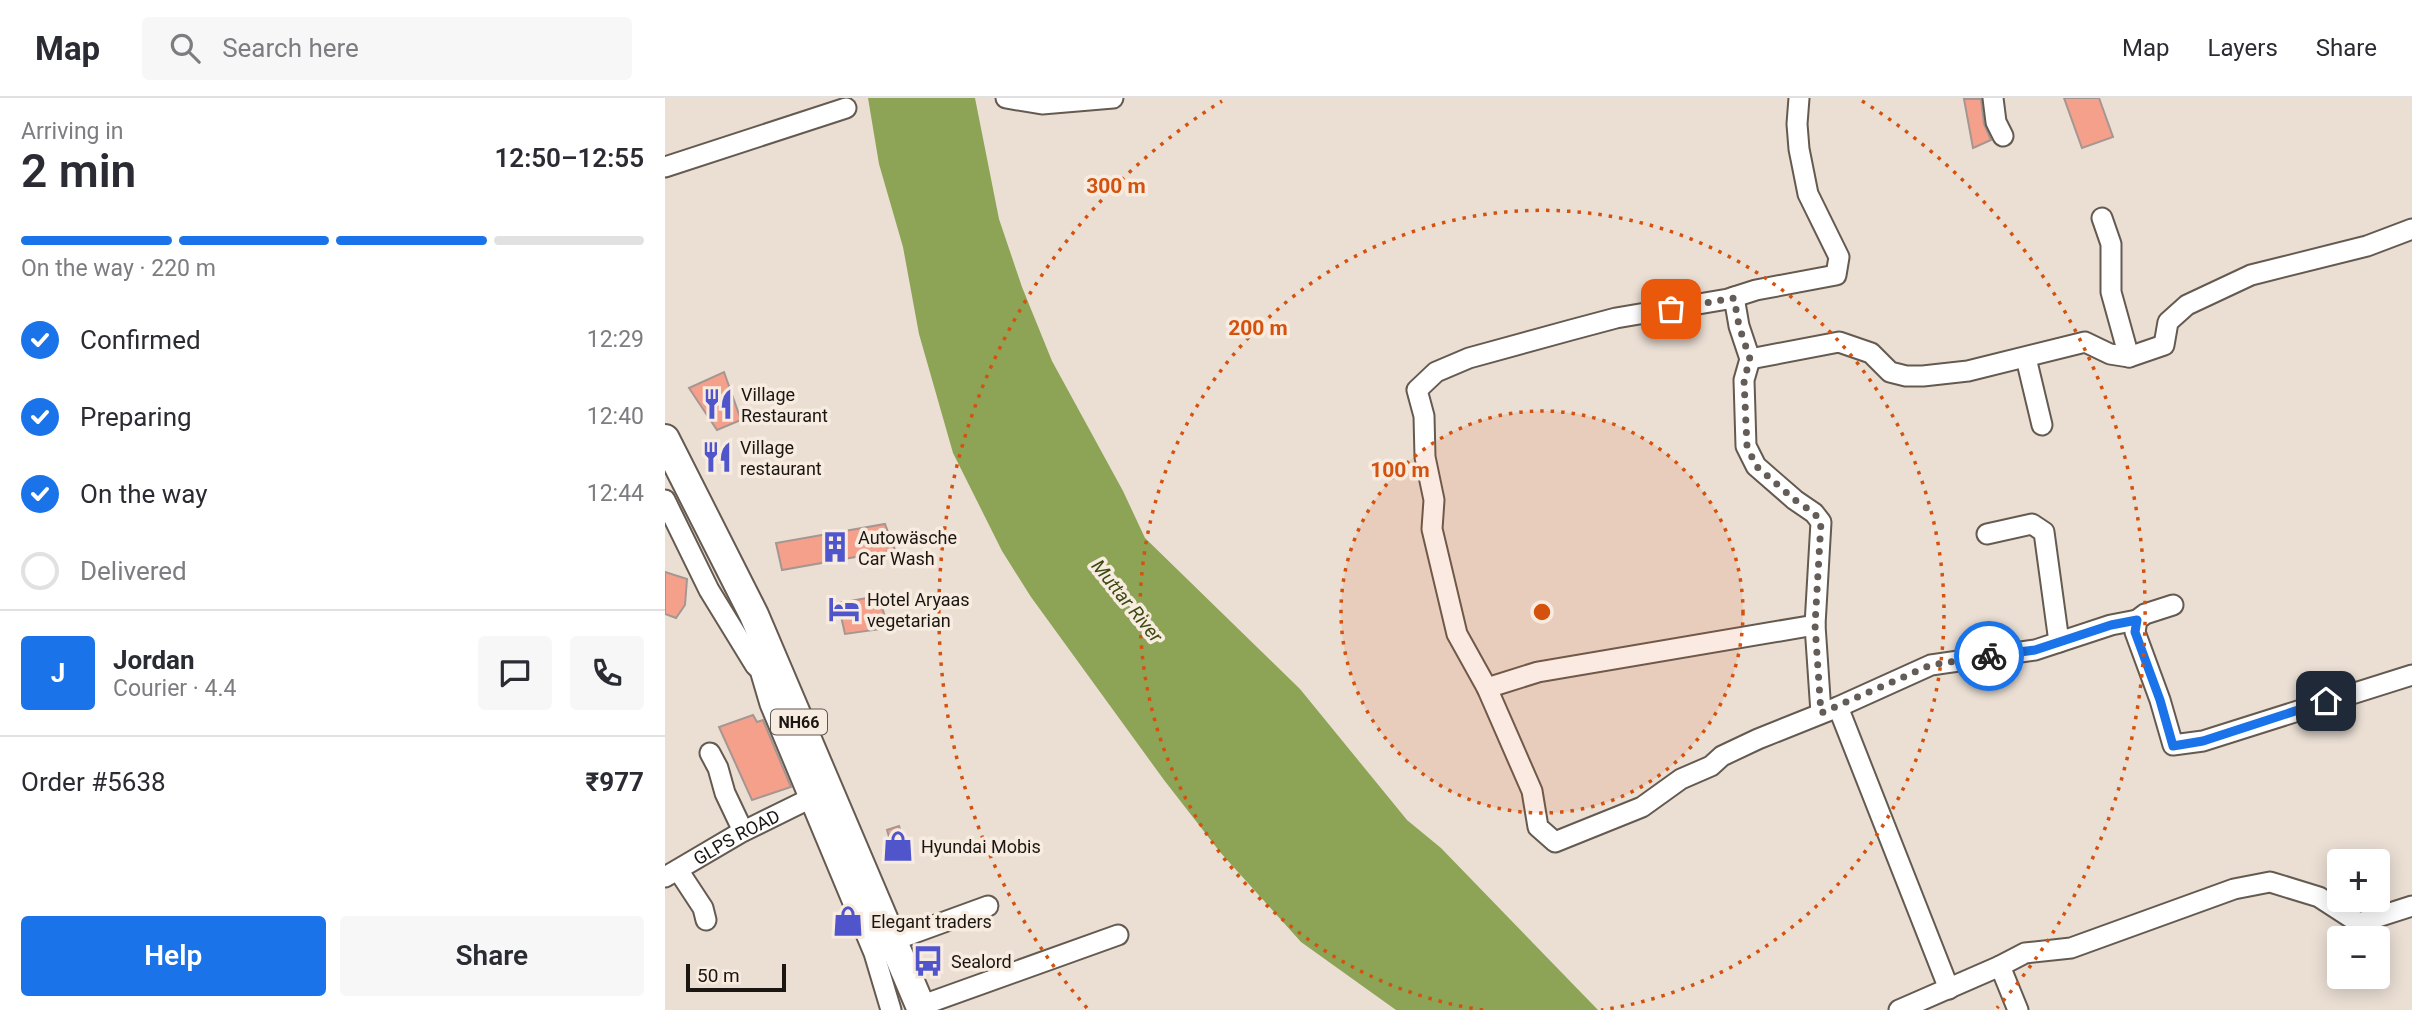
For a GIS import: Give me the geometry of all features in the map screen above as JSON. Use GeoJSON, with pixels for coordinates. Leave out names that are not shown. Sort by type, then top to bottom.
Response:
{"type":"FeatureCollection","features":[{"type":"Feature","properties":{"kind":"highway","name":"NH66"},"geometry":{"type":"LineString","coordinates":[[665,439],[754,615],[921,1008]]}},
{"type":"Feature","properties":{"kind":"street"},"geometry":{"type":"LineString","coordinates":[[1006,98],[1042,104],[1113,98]]}},
{"type":"Feature","properties":{"kind":"street"},"geometry":{"type":"LineString","coordinates":[[1799,98],[1797,124],[1808,194],[1839,257],[1836,275],[1756,290],[1734,298],[1616,318],[1469,358],[1436,372],[1417,390],[1424,416],[1425,457],[1434,500],[1432,528],[1457,634],[1487,688],[1532,791],[1538,827],[1555,842],[1642,807],[1681,779],[1711,766],[1722,756],[1931,665],[2035,650],[2111,625],[2137,620],[2173,605]]}},
{"type":"Feature","properties":{"kind":"street"},"geometry":{"type":"LineString","coordinates":[[1993,98],[1996,122],[2003,136]]}},
{"type":"Feature","properties":{"kind":"street"},"geometry":{"type":"LineString","coordinates":[[665,167],[846,108]]}},
{"type":"Feature","properties":{"kind":"street"},"geometry":{"type":"LineString","coordinates":[[2102,218],[2111,244],[2111,292],[2129,357]]}},
{"type":"Feature","properties":{"kind":"street"},"geometry":{"type":"LineString","coordinates":[[1750,359],[1839,342],[1871,353],[1889,372],[1906,376],[1968,371],[2085,342],[2110,354],[2129,357],[2164,345],[2168,322],[2187,305],[2251,275],[2367,246],[2412,229]]}},
{"type":"Feature","properties":{"kind":"street"},"geometry":{"type":"LineString","coordinates":[[1734,298],[1739,326],[1750,359],[1744,380],[1747,446],[1756,466],[1814,513],[1821,522],[1815,625],[1829,710],[1949,989]]}},
{"type":"Feature","properties":{"kind":"street"},"geometry":{"type":"LineString","coordinates":[[2026,358],[2042,425]]}},
{"type":"Feature","properties":{"kind":"street"},"geometry":{"type":"LineString","coordinates":[[665,500],[709,590],[760,670],[770,704],[874,953],[891,1010]]}},
{"type":"Feature","properties":{"kind":"street"},"geometry":{"type":"LineString","coordinates":[[1987,534],[2032,524],[2044,532],[2059,642]]}},
{"type":"Feature","properties":{"kind":"street"},"geometry":{"type":"LineString","coordinates":[[2137,620],[2135,632],[2160,700],[2173,746],[2203,741],[2412,675]]}},
{"type":"Feature","properties":{"kind":"street"},"geometry":{"type":"LineString","coordinates":[[1487,688],[1538,672],[1815,625]]}},
{"type":"Feature","properties":{"kind":"street"},"geometry":{"type":"LineString","coordinates":[[710,753],[743,831]]}},
{"type":"Feature","properties":{"kind":"street","name":"GLPS ROAD"},"geometry":{"type":"LineString","coordinates":[[670,871],[809,799]]}},
{"type":"Feature","properties":{"kind":"street"},"geometry":{"type":"LineString","coordinates":[[670,871],[703,908],[706,920]]}},
{"type":"Feature","properties":{"kind":"street"},"geometry":{"type":"LineString","coordinates":[[1899,1010],[2025,953],[2071,948],[2234,889],[2270,881],[2319,897],[2359,923],[2412,906]]}},
{"type":"Feature","properties":{"kind":"street"},"geometry":{"type":"LineString","coordinates":[[892,941],[988,906]]}},
{"type":"Feature","properties":{"kind":"street"},"geometry":{"type":"LineString","coordinates":[[921,1008],[1118,935]]}},
{"type":"Feature","properties":{"kind":"street"},"geometry":{"type":"LineString","coordinates":[[2000,966],[2018,1010]]}},
{"type":"Feature","properties":{"kind":"water","name":"Muttar River"},"geometry":{"type":"Polygon","coordinates":[[[868,98],[975,98],[999,219],[1022,287],[1052,361],[1123,491],[1145,538],[1300,689],[1407,820],[1441,848],[1598,1010],[1396,1010],[1301,942],[1220,852],[1164,780],[1031,597],[1002,551],[953,453],[919,334],[903,247],[879,164],[868,98]]]}},
{"type":"Feature","properties":{"kind":"building"},"geometry":{"type":"Polygon","coordinates":[[[2064,98],[2099,98],[2113,137],[2082,148],[2064,98]]]}},
{"type":"Feature","properties":{"kind":"building"},"geometry":{"type":"Polygon","coordinates":[[[1964,99],[1981,99],[1984,124],[1991,140],[1973,148],[1964,99]]]}},
{"type":"Feature","properties":{"kind":"building","name":"Village Restaurant"},"geometry":{"type":"Polygon","coordinates":[[[724,372],[741,420],[717,430],[689,388],[724,372]]]}},
{"type":"Feature","properties":{"kind":"building","name":"Autowäsche Car Wash"},"geometry":{"type":"Polygon","coordinates":[[[885,524],[895,550],[782,570],[776,543],[885,524]]]}},
{"type":"Feature","properties":{"kind":"building"},"geometry":{"type":"Polygon","coordinates":[[[665,572],[687,579],[685,605],[676,618],[665,614],[665,572]]]}},
{"type":"Feature","properties":{"kind":"building","name":"Hotel Aryaas vegetarian"},"geometry":{"type":"Polygon","coordinates":[[[879,596],[888,628],[845,634],[838,603],[879,596]]]}},
{"type":"Feature","properties":{"kind":"building"},"geometry":{"type":"Polygon","coordinates":[[[753,715],[757,722],[763,720],[791,787],[752,800],[719,727],[753,715]]]}},
{"type":"Feature","properties":{"kind":"building"},"geometry":{"type":"Polygon","coordinates":[[[899,826],[908,852],[895,857],[887,830],[899,826]]]}},
{"type":"Feature","properties":{"kind":"way so far"},"geometry":{"type":"LineString","coordinates":[[1671,309],[1734,298],[1739,326],[1750,359],[1744,380],[1747,446],[1756,466],[1814,513],[1821,522],[1815,625],[1821,713],[1931,665],[1989,656]]}},
{"type":"Feature","properties":{"kind":"place","name":"Village Restaurant"},"geometry":{"type":"Point","coordinates":[718,404]}},
{"type":"Feature","properties":{"kind":"place","name":"Village restaurant"},"geometry":{"type":"Point","coordinates":[717,457]}},
{"type":"Feature","properties":{"kind":"place","name":"Autowäsche Car Wash"},"geometry":{"type":"Point","coordinates":[835,547]}},
{"type":"Feature","properties":{"kind":"place","name":"Hotel Aryaas vegetarian"},"geometry":{"type":"Point","coordinates":[844,609]}},
{"type":"Feature","properties":{"kind":"place","name":"Hyundai Mobis"},"geometry":{"type":"Point","coordinates":[898,846]}},
{"type":"Feature","properties":{"kind":"place","name":"Elegant traders"},"geometry":{"type":"Point","coordinates":[848,921]}},
{"type":"Feature","properties":{"kind":"place","name":"Sealord"},"geometry":{"type":"Point","coordinates":[928,961]}},
{"type":"Feature","properties":{"kind":"route"},"geometry":{"type":"LineString","coordinates":[[1989,656],[2035,650],[2111,625],[2137,620],[2135,632],[2160,700],[2173,746],[2184,746],[2224,735],[2326,701]]}}]}
